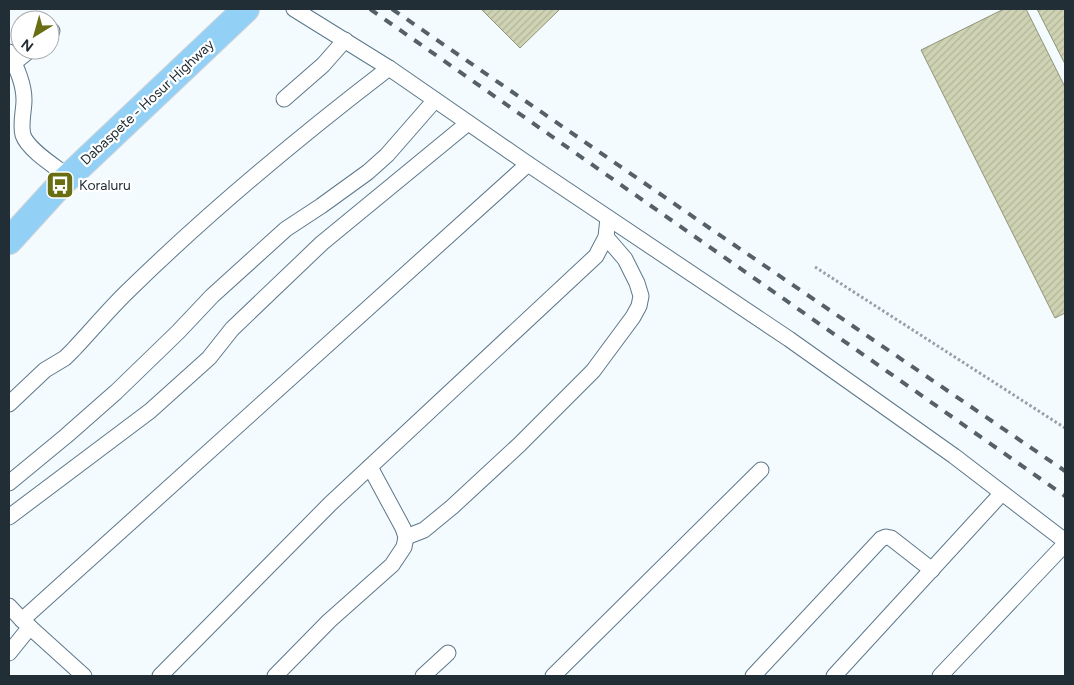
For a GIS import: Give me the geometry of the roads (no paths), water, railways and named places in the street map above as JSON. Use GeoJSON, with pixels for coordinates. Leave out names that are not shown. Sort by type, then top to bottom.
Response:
{"type":"FeatureCollection","features":[{"type":"Feature","properties":{"kind":"highway","name":"Dabaspete - Hosur Highway"},"geometry":{"type":"LineString","coordinates":[[9,241],[69,177],[246,9]]}},
{"type":"Feature","properties":{"kind":"street"},"geometry":{"type":"LineString","coordinates":[[294,9],[389,68],[528,164],[789,339],[954,456],[1065,543],[940,676]]}},
{"type":"Feature","properties":{"kind":"street"},"geometry":{"type":"LineString","coordinates":[[284,99],[323,64],[345,40]]}},
{"type":"Feature","properties":{"kind":"street"},"geometry":{"type":"LineString","coordinates":[[12,60],[23,88],[24,100],[16,117],[23,135],[31,146],[69,177]]}},
{"type":"Feature","properties":{"kind":"street"},"geometry":{"type":"LineString","coordinates":[[9,404],[45,370],[65,358],[128,290],[198,225],[340,106],[389,68]]}},
{"type":"Feature","properties":{"kind":"street"},"geometry":{"type":"LineString","coordinates":[[9,483],[116,392],[212,296],[286,229],[368,172],[387,155],[435,100]]}},
{"type":"Feature","properties":{"kind":"street"},"geometry":{"type":"LineString","coordinates":[[9,517],[150,411],[209,358],[232,329],[322,242],[468,123]]}},
{"type":"Feature","properties":{"kind":"street"},"geometry":{"type":"LineString","coordinates":[[9,654],[26,623],[528,164]]}},
{"type":"Feature","properties":{"kind":"street"},"geometry":{"type":"LineString","coordinates":[[160,676],[330,504],[596,256],[606,237],[608,218]]}},
{"type":"Feature","properties":{"kind":"street"},"geometry":{"type":"LineString","coordinates":[[406,537],[424,530],[452,507],[519,445],[593,370],[633,318],[639,306],[641,296],[637,283],[625,259],[606,237]]}},
{"type":"Feature","properties":{"kind":"street"},"geometry":{"type":"LineString","coordinates":[[275,676],[330,621],[392,565],[404,547],[406,537],[396,513],[370,467]]}},
{"type":"Feature","properties":{"kind":"street"},"geometry":{"type":"LineString","coordinates":[[553,676],[761,470]]}},
{"type":"Feature","properties":{"kind":"street"},"geometry":{"type":"LineString","coordinates":[[834,676],[1002,493]]}},
{"type":"Feature","properties":{"kind":"street"},"geometry":{"type":"LineString","coordinates":[[753,676],[881,539],[891,538],[932,570]]}},
{"type":"Feature","properties":{"kind":"street"},"geometry":{"type":"LineString","coordinates":[[9,606],[84,676]]}},
{"type":"Feature","properties":{"kind":"street"},"geometry":{"type":"LineString","coordinates":[[423,676],[448,653]]}},
{"type":"Feature","properties":{"kind":"railway"},"geometry":{"type":"LineString","coordinates":[[370,9],[1065,496]]}},
{"type":"Feature","properties":{"kind":"railway"},"geometry":{"type":"LineString","coordinates":[[392,9],[1065,471]]}},
{"type":"Feature","properties":{"kind":"place","name":"Koraluru"},"geometry":{"type":"Point","coordinates":[60,185]}}]}
